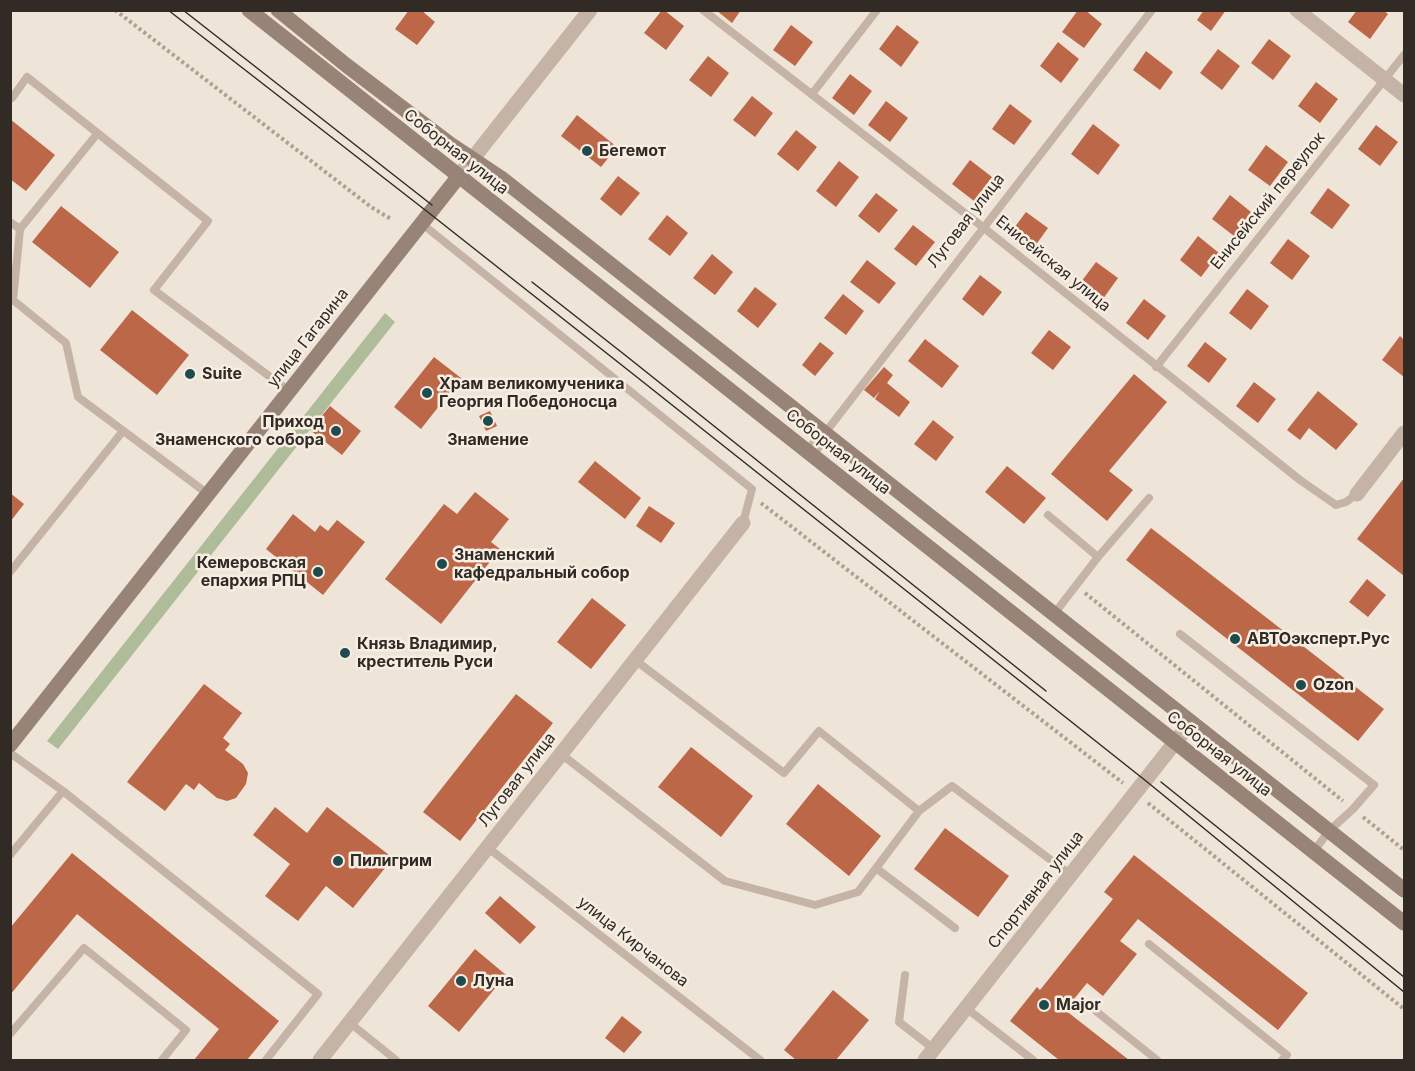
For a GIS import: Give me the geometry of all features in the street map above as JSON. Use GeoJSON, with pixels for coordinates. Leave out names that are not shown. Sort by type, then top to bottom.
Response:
{"type":"FeatureCollection","features":[{"type":"Feature","properties":{"kind":"main road","name":"Соборная улица"},"geometry":{"type":"LineString","coordinates":[[249,10],[1404,923]]}},
{"type":"Feature","properties":{"kind":"main road","name":"Соборная улица"},"geometry":{"type":"LineString","coordinates":[[278,10],[346,65],[501,178],[1404,890]]}},
{"type":"Feature","properties":{"kind":"main road","name":"улица Гагарина"},"geometry":{"type":"LineString","coordinates":[[10,745],[459,176]]}},
{"type":"Feature","properties":{"kind":"street","name":"улица Гагарина"},"geometry":{"type":"LineString","coordinates":[[459,176],[590,10]]}},
{"type":"Feature","properties":{"kind":"street"},"geometry":{"type":"LineString","coordinates":[[1297,10],[1404,95]]}},
{"type":"Feature","properties":{"kind":"street","name":"Луговая улица"},"geometry":{"type":"LineString","coordinates":[[810,453],[825,433]]}},
{"type":"Feature","properties":{"kind":"street"},"geometry":{"type":"LineString","coordinates":[[1357,494],[1404,433]]}},
{"type":"Feature","properties":{"kind":"street","name":"Луговая улица"},"geometry":{"type":"LineString","coordinates":[[320,1060],[743,523]]}},
{"type":"Feature","properties":{"kind":"street","name":"Спортивная улица"},"geometry":{"type":"LineString","coordinates":[[929,1055],[1191,722]]}},
{"type":"Feature","properties":{"kind":"lane","name":"Енисейская улица"},"geometry":{"type":"LineString","coordinates":[[703,10],[984,228],[1300,480],[1336,505],[1346,502],[1357,494]]}},
{"type":"Feature","properties":{"kind":"lane"},"geometry":{"type":"LineString","coordinates":[[812,94],[877,10]]}},
{"type":"Feature","properties":{"kind":"lane","name":"Луговая улица"},"geometry":{"type":"LineString","coordinates":[[825,433],[1152,10]]}},
{"type":"Feature","properties":{"kind":"lane","name":"Енисейский переулок"},"geometry":{"type":"LineString","coordinates":[[1156,367],[1404,55]]}},
{"type":"Feature","properties":{"kind":"lane"},"geometry":{"type":"LineString","coordinates":[[12,98],[27,77],[208,221],[154,290],[289,392]]}},
{"type":"Feature","properties":{"kind":"lane"},"geometry":{"type":"LineString","coordinates":[[97,134],[20,229],[13,300],[66,343],[78,397],[208,494]]}},
{"type":"Feature","properties":{"kind":"lane"},"geometry":{"type":"LineString","coordinates":[[10,222],[20,229]]}},
{"type":"Feature","properties":{"kind":"lane"},"geometry":{"type":"LineString","coordinates":[[421,223],[752,489],[743,523]]}},
{"type":"Feature","properties":{"kind":"lane"},"geometry":{"type":"LineString","coordinates":[[10,572],[123,430]]}},
{"type":"Feature","properties":{"kind":"lane"},"geometry":{"type":"LineString","coordinates":[[1054,614],[1098,557],[1149,498]]}},
{"type":"Feature","properties":{"kind":"lane"},"geometry":{"type":"LineString","coordinates":[[1048,515],[1098,557]]}},
{"type":"Feature","properties":{"kind":"lane"},"geometry":{"type":"LineString","coordinates":[[1180,634],[1374,785],[1329,831],[1314,851]]}},
{"type":"Feature","properties":{"kind":"lane"},"geometry":{"type":"LineString","coordinates":[[635,660],[784,773],[819,731],[919,811]]}},
{"type":"Feature","properties":{"kind":"lane"},"geometry":{"type":"LineString","coordinates":[[10,753],[63,791],[318,994],[266,1060]]}},
{"type":"Feature","properties":{"kind":"lane"},"geometry":{"type":"LineString","coordinates":[[561,754],[725,881],[815,905],[858,892],[919,811],[952,786],[1071,875]]}},
{"type":"Feature","properties":{"kind":"lane"},"geometry":{"type":"LineString","coordinates":[[10,855],[63,791]]}},
{"type":"Feature","properties":{"kind":"lane","name":"улица Кирчанова"},"geometry":{"type":"LineString","coordinates":[[487,847],[760,1060]]}},
{"type":"Feature","properties":{"kind":"lane"},"geometry":{"type":"LineString","coordinates":[[876,868],[956,927]]}},
{"type":"Feature","properties":{"kind":"lane"},"geometry":{"type":"LineString","coordinates":[[1149,944],[1287,1055],[1282,1060]]}},
{"type":"Feature","properties":{"kind":"lane"},"geometry":{"type":"LineString","coordinates":[[10,1035],[84,948],[186,1030],[162,1060]]}},
{"type":"Feature","properties":{"kind":"lane"},"geometry":{"type":"LineString","coordinates":[[905,975],[899,1022],[929,1055]]}},
{"type":"Feature","properties":{"kind":"lane"},"geometry":{"type":"LineString","coordinates":[[966,1008],[1033,1060]]}},
{"type":"Feature","properties":{"kind":"lane"},"geometry":{"type":"LineString","coordinates":[[1097,1012],[1157,1060]]}},
{"type":"Feature","properties":{"kind":"lane"},"geometry":{"type":"LineString","coordinates":[[350,1023],[396,1060]]}},
{"type":"Feature","properties":{"kind":"path"},"geometry":{"type":"LineString","coordinates":[[115,10],[362,200],[391,219]]}},
{"type":"Feature","properties":{"kind":"path"},"geometry":{"type":"LineString","coordinates":[[751,495],[1126,786]]}},
{"type":"Feature","properties":{"kind":"path"},"geometry":{"type":"LineString","coordinates":[[1075,586],[1404,850]]}},
{"type":"Feature","properties":{"kind":"path"},"geometry":{"type":"LineString","coordinates":[[1141,797],[1404,1009]]}},
{"type":"Feature","properties":{"kind":"green space"},"geometry":{"type":"Polygon","coordinates":[[[385,313],[395,322],[58,749],[47,741],[385,313]]]}},
{"type":"Feature","properties":{"kind":"building"},"geometry":{"type":"Polygon","coordinates":[[[409,10],[421,10],[435,22],[417,45],[395,29],[409,10]]]}},
{"type":"Feature","properties":{"kind":"building"},"geometry":{"type":"Polygon","coordinates":[[[662,10],[684,26],[666,50],[644,33],[662,10]]]}},
{"type":"Feature","properties":{"kind":"building"},"geometry":{"type":"Polygon","coordinates":[[[716,10],[741,10],[732,23],[716,10]]]}},
{"type":"Feature","properties":{"kind":"building"},"geometry":{"type":"Polygon","coordinates":[[[1078,10],[1085,10],[1102,24],[1084,48],[1062,32],[1078,10]]]}},
{"type":"Feature","properties":{"kind":"building"},"geometry":{"type":"Polygon","coordinates":[[[1204,10],[1226,10],[1211,31],[1197,20],[1204,10]]]}},
{"type":"Feature","properties":{"kind":"building"},"geometry":{"type":"Polygon","coordinates":[[[1357,10],[1383,10],[1388,14],[1370,39],[1348,22],[1357,10]]]}},
{"type":"Feature","properties":{"kind":"building"},"geometry":{"type":"Polygon","coordinates":[[[791,25],[813,42],[795,66],[773,50],[791,25]]]}},
{"type":"Feature","properties":{"kind":"building"},"geometry":{"type":"Polygon","coordinates":[[[897,25],[919,42],[901,67],[879,49],[897,25]]]}},
{"type":"Feature","properties":{"kind":"building"},"geometry":{"type":"Polygon","coordinates":[[[1269,39],[1291,56],[1273,80],[1251,63],[1269,39]]]}},
{"type":"Feature","properties":{"kind":"building"},"geometry":{"type":"Polygon","coordinates":[[[1058,42],[1079,59],[1061,83],[1040,66],[1058,42]]]}},
{"type":"Feature","properties":{"kind":"building"},"geometry":{"type":"Polygon","coordinates":[[[1218,49],[1240,66],[1222,90],[1200,73],[1218,49]]]}},
{"type":"Feature","properties":{"kind":"building"},"geometry":{"type":"Polygon","coordinates":[[[1146,51],[1173,72],[1160,90],[1133,70],[1146,51]]]}},
{"type":"Feature","properties":{"kind":"building"},"geometry":{"type":"Polygon","coordinates":[[[708,56],[729,73],[711,97],[689,80],[708,56]]]}},
{"type":"Feature","properties":{"kind":"building"},"geometry":{"type":"Polygon","coordinates":[[[850,74],[872,91],[854,115],[832,98],[850,74]]]}},
{"type":"Feature","properties":{"kind":"building"},"geometry":{"type":"Polygon","coordinates":[[[1316,82],[1338,99],[1320,123],[1298,106],[1316,82]]]}},
{"type":"Feature","properties":{"kind":"building"},"geometry":{"type":"Polygon","coordinates":[[[752,96],[773,113],[755,137],[733,120],[752,96]]]}},
{"type":"Feature","properties":{"kind":"building"},"geometry":{"type":"Polygon","coordinates":[[[886,101],[908,118],[890,142],[868,125],[886,101]]]}},
{"type":"Feature","properties":{"kind":"building"},"geometry":{"type":"Polygon","coordinates":[[[1010,104],[1032,121],[1014,145],[992,129],[1010,104]]]}},
{"type":"Feature","properties":{"kind":"building"},"geometry":{"type":"Polygon","coordinates":[[[577,115],[617,147],[601,167],[561,136],[577,115]]]}},
{"type":"Feature","properties":{"kind":"building"},"geometry":{"type":"Polygon","coordinates":[[[10,119],[55,155],[26,191],[10,179],[10,119]]]}},
{"type":"Feature","properties":{"kind":"building"},"geometry":{"type":"Polygon","coordinates":[[[1093,124],[1120,145],[1098,175],[1071,154],[1093,124]]]}},
{"type":"Feature","properties":{"kind":"building"},"geometry":{"type":"Polygon","coordinates":[[[1376,125],[1398,142],[1380,166],[1358,149],[1376,125]]]}},
{"type":"Feature","properties":{"kind":"building"},"geometry":{"type":"Polygon","coordinates":[[[796,130],[817,147],[798,171],[777,154],[796,130]]]}},
{"type":"Feature","properties":{"kind":"building"},"geometry":{"type":"Polygon","coordinates":[[[1266,145],[1288,162],[1270,186],[1248,170],[1266,145]]]}},
{"type":"Feature","properties":{"kind":"building"},"geometry":{"type":"Polygon","coordinates":[[[970,160],[992,177],[974,201],[952,184],[970,160]]]}},
{"type":"Feature","properties":{"kind":"building"},"geometry":{"type":"Polygon","coordinates":[[[839,161],[859,177],[836,207],[816,191],[839,161]]]}},
{"type":"Feature","properties":{"kind":"building"},"geometry":{"type":"Polygon","coordinates":[[[618,176],[640,193],[621,216],[600,199],[618,176]]]}},
{"type":"Feature","properties":{"kind":"building"},"geometry":{"type":"Polygon","coordinates":[[[1328,188],[1350,205],[1332,229],[1310,213],[1328,188]]]}},
{"type":"Feature","properties":{"kind":"building"},"geometry":{"type":"Polygon","coordinates":[[[876,193],[898,210],[879,233],[858,216],[876,193]]]}},
{"type":"Feature","properties":{"kind":"building"},"geometry":{"type":"Polygon","coordinates":[[[1230,195],[1251,212],[1234,236],[1212,219],[1230,195]]]}},
{"type":"Feature","properties":{"kind":"building"},"geometry":{"type":"Polygon","coordinates":[[[61,206],[119,252],[90,288],[32,242],[61,206]]]}},
{"type":"Feature","properties":{"kind":"building"},"geometry":{"type":"Polygon","coordinates":[[[1026,212],[1048,228],[1030,253],[1008,236],[1026,212]]]}},
{"type":"Feature","properties":{"kind":"building"},"geometry":{"type":"Polygon","coordinates":[[[667,215],[688,233],[670,256],[648,239],[667,215]]]}},
{"type":"Feature","properties":{"kind":"building"},"geometry":{"type":"Polygon","coordinates":[[[913,225],[935,242],[916,266],[894,249],[913,225]]]}},
{"type":"Feature","properties":{"kind":"building"},"geometry":{"type":"Polygon","coordinates":[[[1198,236],[1219,253],[1201,277],[1180,260],[1198,236]]]}},
{"type":"Feature","properties":{"kind":"building"},"geometry":{"type":"Polygon","coordinates":[[[1288,239],[1310,256],[1292,280],[1270,263],[1288,239]]]}},
{"type":"Feature","properties":{"kind":"building"},"geometry":{"type":"Polygon","coordinates":[[[712,254],[733,272],[715,295],[693,278],[712,254]]]}},
{"type":"Feature","properties":{"kind":"building"},"geometry":{"type":"Polygon","coordinates":[[[867,260],[896,283],[879,304],[850,282],[867,260]]]}},
{"type":"Feature","properties":{"kind":"building"},"geometry":{"type":"Polygon","coordinates":[[[1096,262],[1118,278],[1100,303],[1078,286],[1096,262]]]}},
{"type":"Feature","properties":{"kind":"building"},"geometry":{"type":"Polygon","coordinates":[[[980,275],[1002,292],[983,316],[962,299],[980,275]]]}},
{"type":"Feature","properties":{"kind":"building"},"geometry":{"type":"Polygon","coordinates":[[[755,287],[777,304],[758,328],[737,311],[755,287]]]}},
{"type":"Feature","properties":{"kind":"building"},"geometry":{"type":"Polygon","coordinates":[[[1247,289],[1269,306],[1251,330],[1229,313],[1247,289]]]}},
{"type":"Feature","properties":{"kind":"building"},"geometry":{"type":"Polygon","coordinates":[[[843,294],[864,311],[846,335],[824,318],[843,294]]]}},
{"type":"Feature","properties":{"kind":"building"},"geometry":{"type":"Polygon","coordinates":[[[1144,299],[1166,316],[1148,340],[1126,323],[1144,299]]]}},
{"type":"Feature","properties":{"kind":"building"},"geometry":{"type":"Polygon","coordinates":[[[132,310],[189,355],[157,395],[100,350],[132,310]]]}},
{"type":"Feature","properties":{"kind":"building"},"geometry":{"type":"Polygon","coordinates":[[[1049,330],[1071,347],[1053,370],[1031,353],[1049,330]]]}},
{"type":"Feature","properties":{"kind":"building"},"geometry":{"type":"Polygon","coordinates":[[[1400,336],[1404,340],[1404,377],[1382,360],[1400,336]]]}},
{"type":"Feature","properties":{"kind":"building"},"geometry":{"type":"Polygon","coordinates":[[[925,339],[959,366],[942,388],[908,361],[925,339]]]}},
{"type":"Feature","properties":{"kind":"building"},"geometry":{"type":"Polygon","coordinates":[[[820,342],[834,353],[815,376],[802,365],[820,342]]]}},
{"type":"Feature","properties":{"kind":"building"},"geometry":{"type":"Polygon","coordinates":[[[1205,342],[1227,359],[1209,383],[1187,366],[1205,342]]]}},
{"type":"Feature","properties":{"kind":"building","name":"Храм великомученика Георгия Победоносца"},"geometry":{"type":"Polygon","coordinates":[[[434,357],[461,378],[421,429],[394,407],[434,357]]]}},
{"type":"Feature","properties":{"kind":"building"},"geometry":{"type":"Polygon","coordinates":[[[884,367],[893,375],[887,383],[910,402],[899,417],[875,399],[880,391],[874,398],[864,390],[884,367]]]}},
{"type":"Feature","properties":{"kind":"building"},"geometry":{"type":"Polygon","coordinates":[[[1134,374],[1167,402],[1109,471],[1133,490],[1107,521],[1051,474],[1134,374]]]}},
{"type":"Feature","properties":{"kind":"building"},"geometry":{"type":"Polygon","coordinates":[[[1254,382],[1276,399],[1258,423],[1236,406],[1254,382]]]}},
{"type":"Feature","properties":{"kind":"building"},"geometry":{"type":"Polygon","coordinates":[[[1318,391],[1358,424],[1336,450],[1309,428],[1300,440],[1287,430],[1318,391]]]}},
{"type":"Feature","properties":{"kind":"building","name":"Приход Знаменского собора"},"geometry":{"type":"Polygon","coordinates":[[[330,406],[361,431],[342,455],[310,430],[330,406]]]}},
{"type":"Feature","properties":{"kind":"building","name":"Знамение"},"geometry":{"type":"Polygon","coordinates":[[[490,411],[497,426],[486,431],[479,416],[490,411]]]}},
{"type":"Feature","properties":{"kind":"building"},"geometry":{"type":"Polygon","coordinates":[[[933,420],[954,437],[936,461],[914,444],[933,420]]]}},
{"type":"Feature","properties":{"kind":"building"},"geometry":{"type":"Polygon","coordinates":[[[595,461],[641,498],[625,519],[578,482],[595,461]]]}},
{"type":"Feature","properties":{"kind":"building"},"geometry":{"type":"Polygon","coordinates":[[[1007,466],[1046,498],[1024,524],[985,492],[1007,466]]]}},
{"type":"Feature","properties":{"kind":"building"},"geometry":{"type":"Polygon","coordinates":[[[1404,478],[1404,576],[1357,539],[1404,478]]]}},
{"type":"Feature","properties":{"kind":"building","name":"Знаменский кафедральный собор"},"geometry":{"type":"Polygon","coordinates":[[[475,492],[509,519],[491,542],[500,549],[441,624],[385,579],[444,504],[457,514],[475,492]]]}},
{"type":"Feature","properties":{"kind":"building"},"geometry":{"type":"Polygon","coordinates":[[[10,493],[24,504],[10,522],[10,493]]]}},
{"type":"Feature","properties":{"kind":"building"},"geometry":{"type":"Polygon","coordinates":[[[649,506],[675,523],[661,543],[636,526],[649,506]]]}},
{"type":"Feature","properties":{"kind":"building","name":"Кемеровская епархия РПЦ"},"geometry":{"type":"Polygon","coordinates":[[[293,514],[315,532],[320,525],[328,531],[337,520],[365,542],[323,595],[266,549],[293,514]]]}},
{"type":"Feature","properties":{"kind":"building"},"geometry":{"type":"Polygon","coordinates":[[[1151,528],[1384,709],[1358,741],[1126,560],[1151,528]]]}},
{"type":"Feature","properties":{"kind":"building"},"geometry":{"type":"Polygon","coordinates":[[[1367,579],[1386,595],[1368,617],[1349,602],[1367,579]]]}},
{"type":"Feature","properties":{"kind":"building"},"geometry":{"type":"Polygon","coordinates":[[[592,598],[626,625],[591,669],[557,642],[592,598]]]}},
{"type":"Feature","properties":{"kind":"building"},"geometry":{"type":"Polygon","coordinates":[[[204,684],[242,713],[223,738],[230,744],[225,750],[243,764],[248,773],[246,784],[236,798],[227,801],[217,798],[199,783],[194,790],[186,784],[165,811],[127,782],[204,684]]]}},
{"type":"Feature","properties":{"kind":"building"},"geometry":{"type":"Polygon","coordinates":[[[516,694],[553,723],[460,841],[423,812],[516,694]]]}},
{"type":"Feature","properties":{"kind":"building"},"geometry":{"type":"Polygon","coordinates":[[[691,747],[753,796],[721,837],[658,787],[691,747]]]}},
{"type":"Feature","properties":{"kind":"building"},"geometry":{"type":"Polygon","coordinates":[[[818,784],[881,836],[849,876],[786,824],[818,784]]]}},
{"type":"Feature","properties":{"kind":"building","name":"Пилигрим"},"geometry":{"type":"Polygon","coordinates":[[[275,807],[307,833],[327,807],[393,858],[353,908],[326,886],[298,921],[265,896],[290,864],[253,835],[275,807]]]}},
{"type":"Feature","properties":{"kind":"building"},"geometry":{"type":"Polygon","coordinates":[[[945,828],[1009,876],[978,917],[914,869],[945,828]]]}},
{"type":"Feature","properties":{"kind":"building"},"geometry":{"type":"Polygon","coordinates":[[[72,853],[279,1021],[247,1060],[194,1060],[219,1029],[77,914],[10,995],[10,928],[72,853]]]}},
{"type":"Feature","properties":{"kind":"building"},"geometry":{"type":"Polygon","coordinates":[[[1134,855],[1308,993],[1278,1030],[1138,919],[1120,941],[1137,954],[1103,996],[1087,983],[1065,1010],[1129,1060],[1059,1060],[1010,1021],[1037,987],[1040,990],[1113,899],[1104,892],[1134,855]]]}},
{"type":"Feature","properties":{"kind":"building"},"geometry":{"type":"Polygon","coordinates":[[[500,896],[536,927],[520,944],[485,913],[500,896]]]}},
{"type":"Feature","properties":{"kind":"building"},"geometry":{"type":"Polygon","coordinates":[[[475,949],[506,975],[459,1032],[428,1006],[475,949]]]}},
{"type":"Feature","properties":{"kind":"building"},"geometry":{"type":"Polygon","coordinates":[[[833,990],[869,1020],[836,1060],[796,1060],[784,1050],[833,990]]]}},
{"type":"Feature","properties":{"kind":"building"},"geometry":{"type":"Polygon","coordinates":[[[622,1016],[642,1032],[624,1053],[605,1038],[622,1016]]]}},
{"type":"Feature","properties":{"kind":"tram line"},"geometry":{"type":"LineString","coordinates":[[168,10],[429,213],[1146,781],[1404,992]]}},
{"type":"Feature","properties":{"kind":"tram line"},"geometry":{"type":"LineString","coordinates":[[183,10],[432,205]]}},
{"type":"Feature","properties":{"kind":"tram line"},"geometry":{"type":"LineString","coordinates":[[532,282],[1046,691]]}},
{"type":"Feature","properties":{"kind":"tram line"},"geometry":{"type":"LineString","coordinates":[[1161,782],[1404,977]]}},
{"type":"Feature","properties":{"kind":"place","name":"Бегемот"},"geometry":{"type":"Point","coordinates":[587,151]}},
{"type":"Feature","properties":{"kind":"place","name":"Suite"},"geometry":{"type":"Point","coordinates":[190,374]}},
{"type":"Feature","properties":{"kind":"place","name":"Храм великомученика Георгия Победоносца"},"geometry":{"type":"Point","coordinates":[427,393]}},
{"type":"Feature","properties":{"kind":"place","name":"Знамение"},"geometry":{"type":"Point","coordinates":[488,421]}},
{"type":"Feature","properties":{"kind":"place","name":"Приход Знаменского собора"},"geometry":{"type":"Point","coordinates":[336,431]}},
{"type":"Feature","properties":{"kind":"place","name":"Знаменский кафедральный собор"},"geometry":{"type":"Point","coordinates":[442,564]}},
{"type":"Feature","properties":{"kind":"place","name":"Кемеровская епархия РПЦ"},"geometry":{"type":"Point","coordinates":[318,572]}},
{"type":"Feature","properties":{"kind":"place","name":"АВТОэксперт.Рус"},"geometry":{"type":"Point","coordinates":[1235,639]}},
{"type":"Feature","properties":{"kind":"place","name":"Князь Владимир, креститель Руси"},"geometry":{"type":"Point","coordinates":[345,653]}},
{"type":"Feature","properties":{"kind":"place","name":"Ozon"},"geometry":{"type":"Point","coordinates":[1301,685]}},
{"type":"Feature","properties":{"kind":"place","name":"Пилигрим"},"geometry":{"type":"Point","coordinates":[338,861]}},
{"type":"Feature","properties":{"kind":"place","name":"Луна"},"geometry":{"type":"Point","coordinates":[461,981]}},
{"type":"Feature","properties":{"kind":"place","name":"Major"},"geometry":{"type":"Point","coordinates":[1044,1005]}}]}
